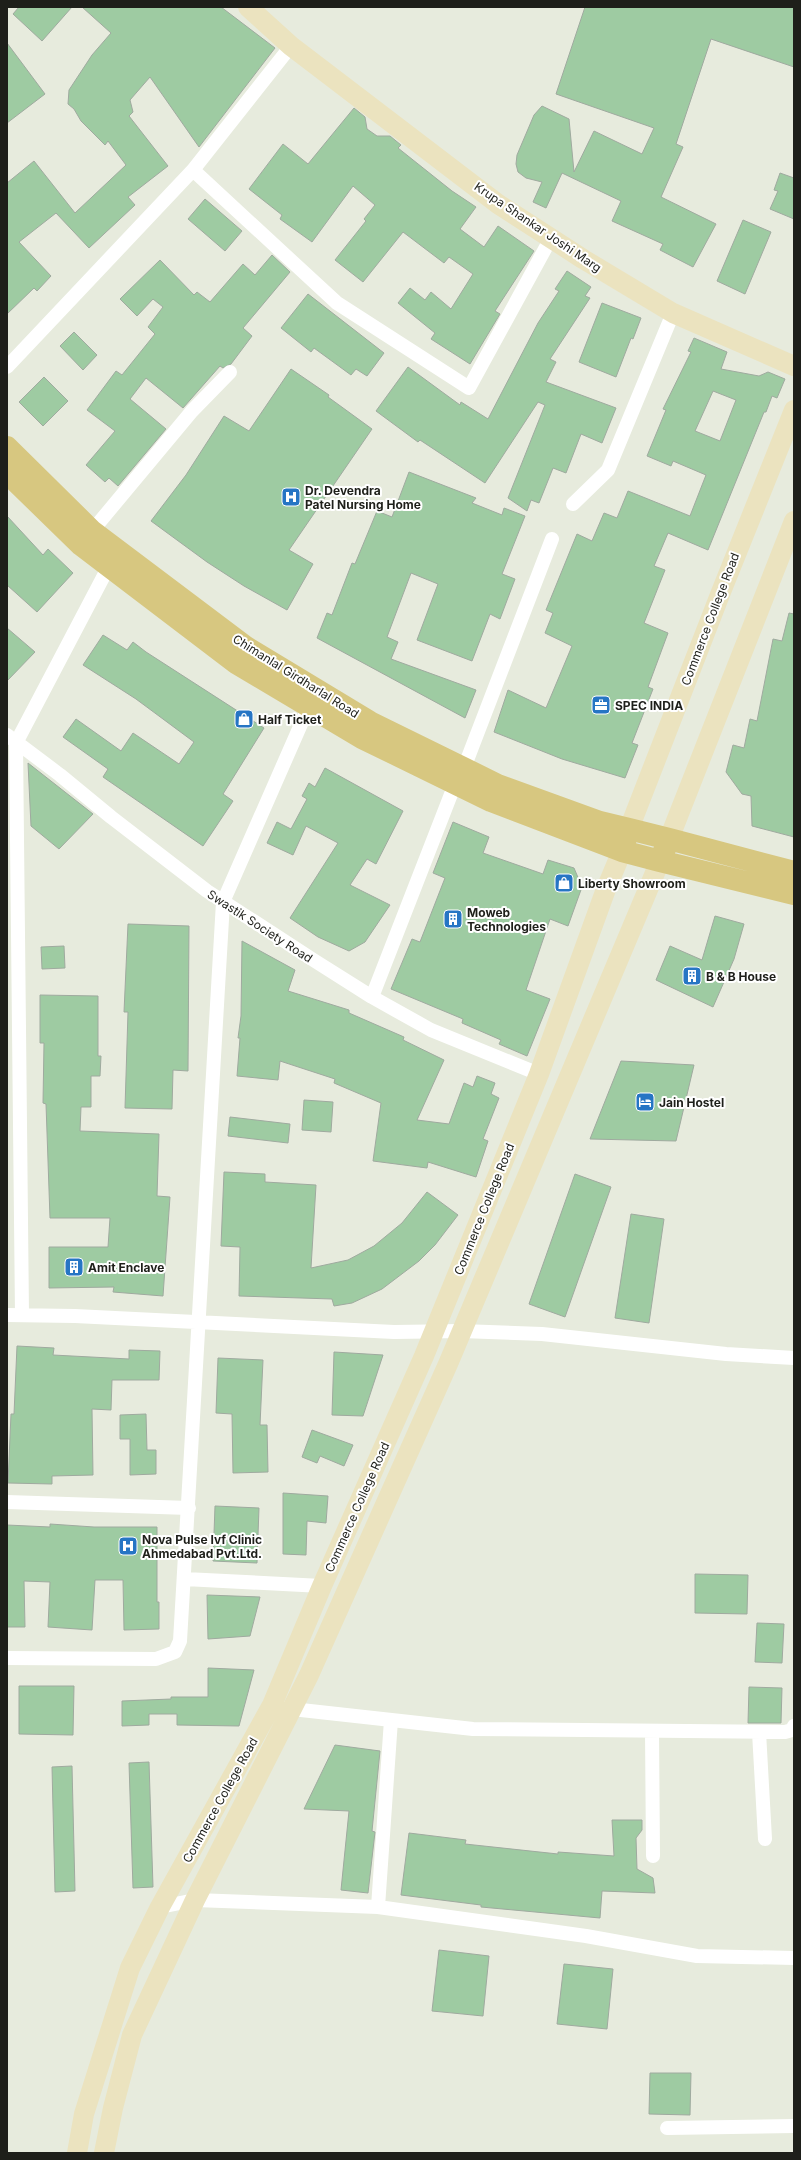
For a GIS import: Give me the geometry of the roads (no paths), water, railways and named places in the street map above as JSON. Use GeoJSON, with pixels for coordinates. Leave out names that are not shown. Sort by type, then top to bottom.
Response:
{"type":"FeatureCollection","features":[{"type":"Feature","properties":{"kind":"main road","name":"Krupa Shankar Joshi Marg"},"geometry":{"type":"LineString","coordinates":[[248,7],[291,46],[498,204],[673,313],[794,366]]}},
{"type":"Feature","properties":{"kind":"main road","name":"Commerce College Road"},"geometry":{"type":"LineString","coordinates":[[630,829],[721,592],[794,410]]}},
{"type":"Feature","properties":{"kind":"main road","name":"Chimanlal Girdharlal Road"},"geometry":{"type":"LineString","coordinates":[[7,447],[92,531],[246,647],[460,776],[491,801],[622,851],[660,861]]}},
{"type":"Feature","properties":{"kind":"main road","name":"Chimanlal Girdharlal Road"},"geometry":{"type":"LineString","coordinates":[[7,473],[80,545],[236,662],[362,738],[460,776],[498,785],[600,822],[669,839]]}},
{"type":"Feature","properties":{"kind":"main road"},"geometry":{"type":"LineString","coordinates":[[792,534],[660,861],[794,894]]}},
{"type":"Feature","properties":{"kind":"main road"},"geometry":{"type":"LineString","coordinates":[[622,851],[630,829]]}},
{"type":"Feature","properties":{"kind":"main road"},"geometry":{"type":"LineString","coordinates":[[669,839],[794,872]]}},
{"type":"Feature","properties":{"kind":"main road","name":"Commerce College Road"},"geometry":{"type":"LineString","coordinates":[[77,2153],[84,2114],[130,1968],[160,1907],[272,1705],[322,1586],[434,1331],[539,1074],[606,889],[622,851]]}},
{"type":"Feature","properties":{"kind":"main road","name":"Commerce College Road"},"geometry":{"type":"LineString","coordinates":[[104,2153],[113,2108],[132,2035],[195,1900],[291,1711],[322,1646],[461,1331],[660,861]]}},
{"type":"Feature","properties":{"kind":"street"},"geometry":{"type":"LineString","coordinates":[[7,368],[193,170],[291,46]]}},
{"type":"Feature","properties":{"kind":"street"},"geometry":{"type":"LineString","coordinates":[[193,170],[337,303],[469,388],[551,238]]}},
{"type":"Feature","properties":{"kind":"street"},"geometry":{"type":"LineString","coordinates":[[573,504],[608,470],[673,313]]}},
{"type":"Feature","properties":{"kind":"street"},"geometry":{"type":"LineString","coordinates":[[92,531],[192,411],[230,372]]}},
{"type":"Feature","properties":{"kind":"street"},"geometry":{"type":"LineString","coordinates":[[372,997],[552,539]]}},
{"type":"Feature","properties":{"kind":"street"},"geometry":{"type":"LineString","coordinates":[[22,1315],[12,739],[109,566]]}},
{"type":"Feature","properties":{"kind":"street"},"geometry":{"type":"LineString","coordinates":[[7,1658],[142,1660],[167,1656],[175,1652],[180,1641],[185,1579],[198,1322],[223,902],[309,706]]}},
{"type":"Feature","properties":{"kind":"street","name":"Swastik Society Road"},"geometry":{"type":"LineString","coordinates":[[12,739],[60,775],[206,891],[372,997],[431,1030],[539,1074]]}},
{"type":"Feature","properties":{"kind":"street"},"geometry":{"type":"LineString","coordinates":[[7,1315],[198,1322],[394,1332],[461,1331],[542,1334],[726,1354],[794,1358]]}},
{"type":"Feature","properties":{"kind":"street"},"geometry":{"type":"LineString","coordinates":[[7,1502],[189,1508]]}},
{"type":"Feature","properties":{"kind":"street"},"geometry":{"type":"LineString","coordinates":[[185,1579],[322,1586]]}},
{"type":"Feature","properties":{"kind":"street"},"geometry":{"type":"LineString","coordinates":[[272,1705],[291,1711],[473,1729],[785,1732],[792,1730],[794,1726]]}},
{"type":"Feature","properties":{"kind":"street"},"geometry":{"type":"LineString","coordinates":[[378,1907],[391,1720]]}},
{"type":"Feature","properties":{"kind":"street"},"geometry":{"type":"LineString","coordinates":[[652,1731],[653,1856]]}},
{"type":"Feature","properties":{"kind":"street"},"geometry":{"type":"LineString","coordinates":[[759,1732],[765,1839]]}},
{"type":"Feature","properties":{"kind":"street"},"geometry":{"type":"LineString","coordinates":[[160,1907],[195,1900],[378,1907],[586,1936],[697,1956],[794,1958]]}},
{"type":"Feature","properties":{"kind":"street"},"geometry":{"type":"LineString","coordinates":[[667,2128],[794,2126]]}},
{"type":"Feature","properties":{"kind":"place","name":"Dr. Devendra Patel Nursing Home"},"geometry":{"type":"Point","coordinates":[291,497]}},
{"type":"Feature","properties":{"kind":"place","name":"SPEC INDIA"},"geometry":{"type":"Point","coordinates":[601,705]}},
{"type":"Feature","properties":{"kind":"place","name":"Half Ticket"},"geometry":{"type":"Point","coordinates":[244,719]}},
{"type":"Feature","properties":{"kind":"place","name":"Liberty Showroom"},"geometry":{"type":"Point","coordinates":[564,883]}},
{"type":"Feature","properties":{"kind":"place","name":"Moweb Technologies"},"geometry":{"type":"Point","coordinates":[453,919]}},
{"type":"Feature","properties":{"kind":"place","name":"B & B House"},"geometry":{"type":"Point","coordinates":[692,976]}},
{"type":"Feature","properties":{"kind":"place","name":"Jain Hostel"},"geometry":{"type":"Point","coordinates":[645,1102]}},
{"type":"Feature","properties":{"kind":"place","name":"Amit Enclave"},"geometry":{"type":"Point","coordinates":[74,1267]}},
{"type":"Feature","properties":{"kind":"place","name":"Nova Pulse Ivf Clinic Ahmedabad Pvt.Ltd."},"geometry":{"type":"Point","coordinates":[128,1546]}}]}
